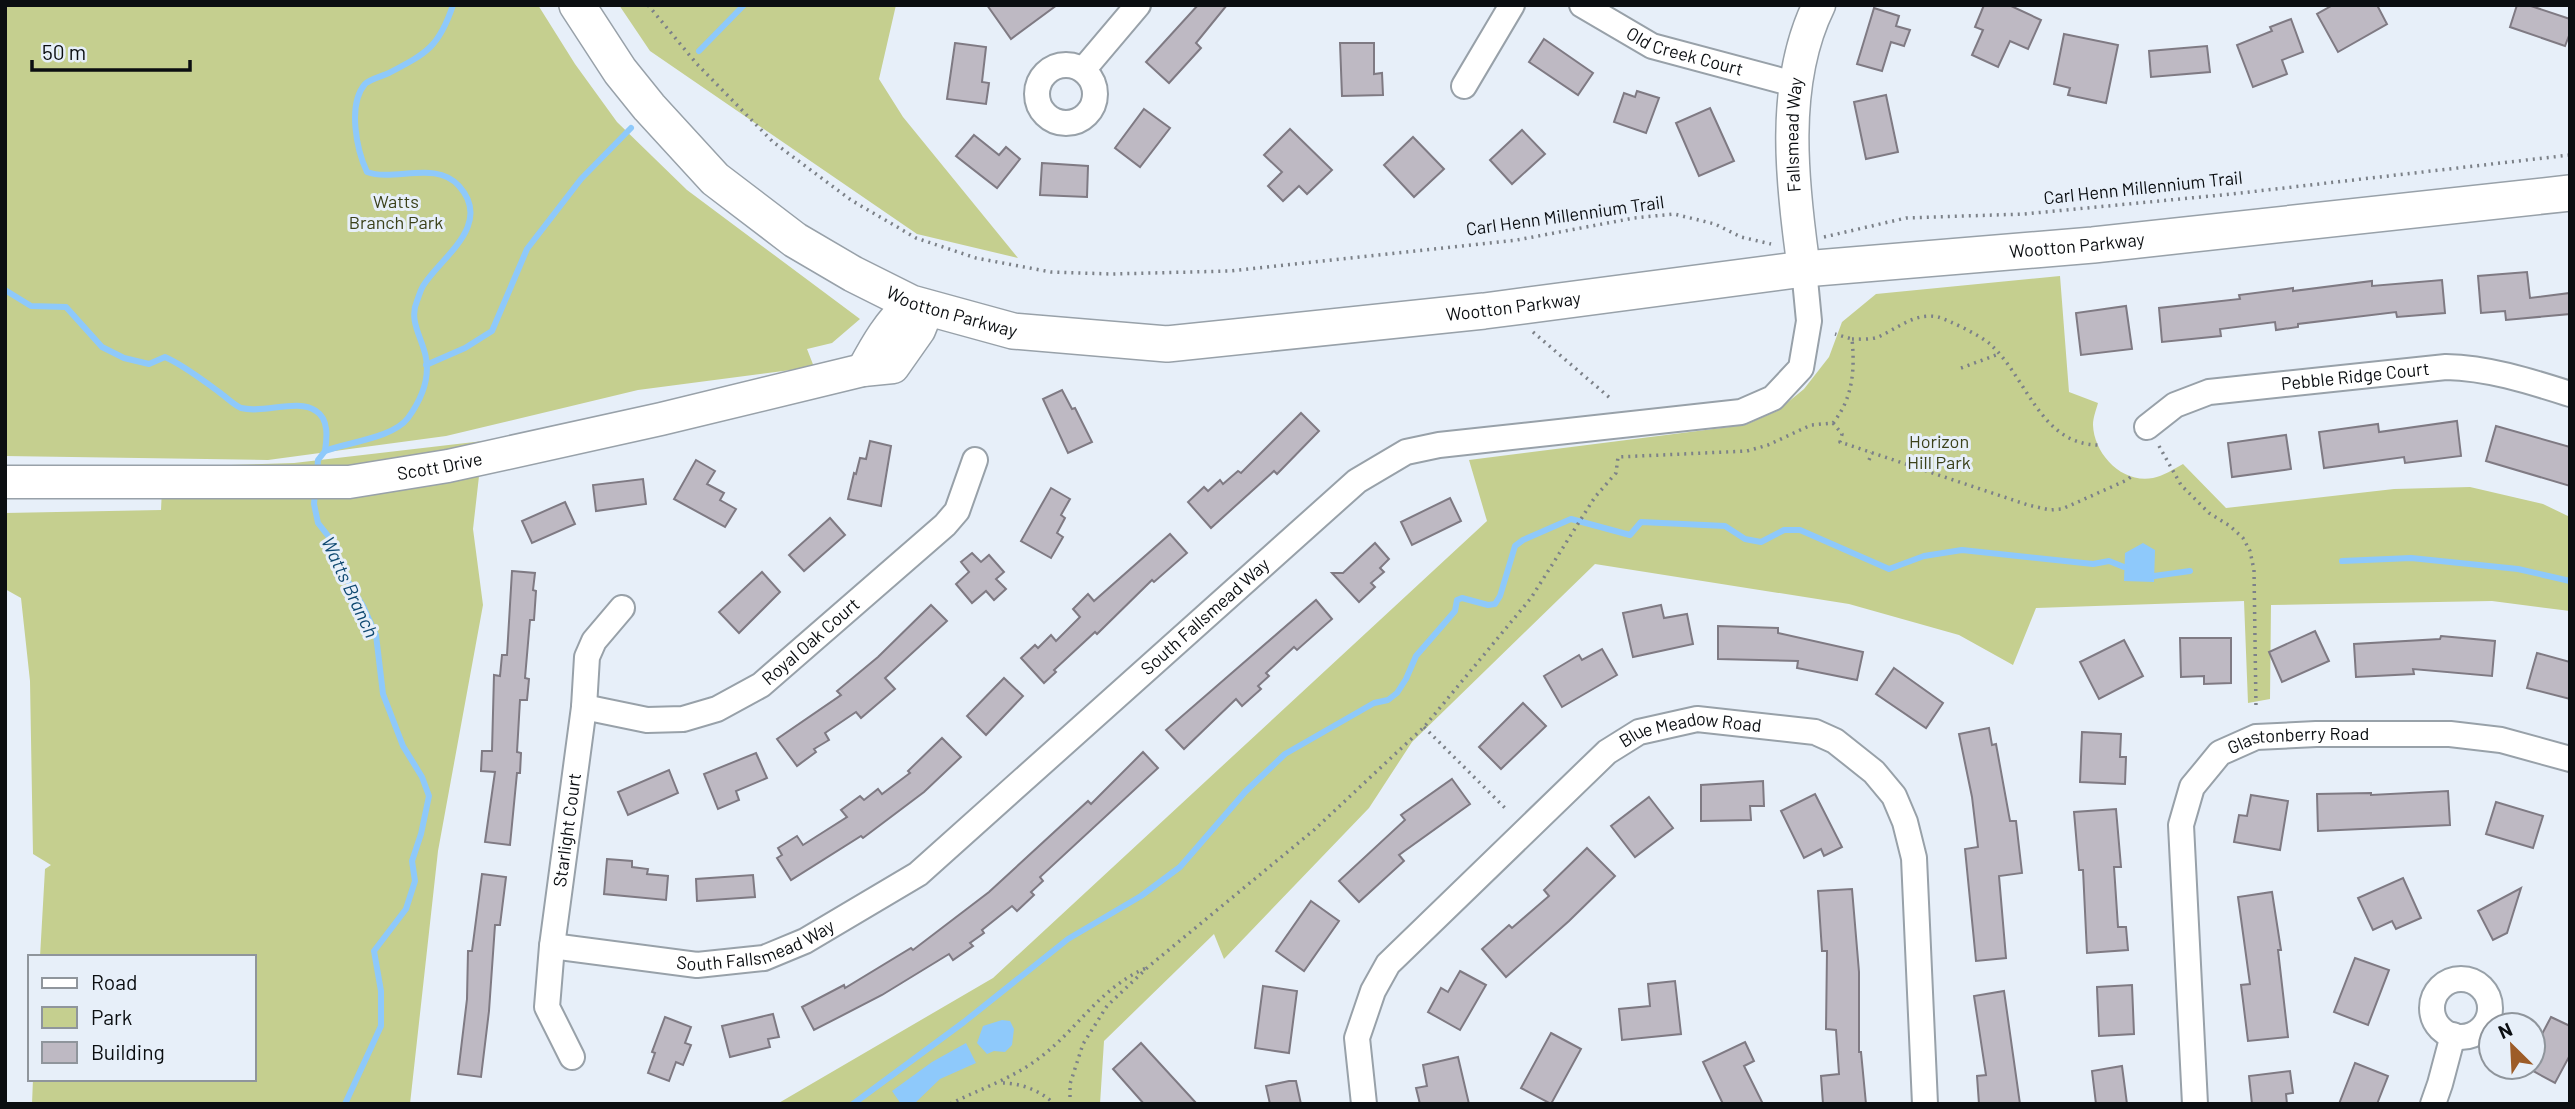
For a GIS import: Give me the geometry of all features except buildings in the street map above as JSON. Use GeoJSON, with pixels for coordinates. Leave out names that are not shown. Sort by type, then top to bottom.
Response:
{"type":"FeatureCollection","features":[{"type":"Feature","properties":{"kind":"main road","name":"Wootton Parkway"},"geometry":{"type":"LineString","coordinates":[[577,5],[620,71],[715,179],[795,240],[920,306],[1013,331],[1167,344],[1484,311],[1802,255],[2092,245],[2570,193]]}},
{"type":"Feature","properties":{"kind":"street"},"geometry":{"type":"LineString","coordinates":[[1083,70],[1138,5]]}},
{"type":"Feature","properties":{"kind":"street"},"geometry":{"type":"LineString","coordinates":[[1464,86],[1512,5]]}},
{"type":"Feature","properties":{"kind":"street","name":"Old Creek Court"},"geometry":{"type":"LineString","coordinates":[[1582,5],[1653,46],[1794,84]]}},
{"type":"Feature","properties":{"kind":"street","name":"Fallsmead Way"},"geometry":{"type":"LineString","coordinates":[[1802,255],[1792,181],[1794,84],[1819,5]]}},
{"type":"Feature","properties":{"kind":"street","name":"South Fallsmead Way"},"geometry":{"type":"LineString","coordinates":[[552,946],[697,965],[764,958],[805,942],[918,874],[1357,481],[1406,452],[1439,445],[1741,412],[1773,398],[1801,368],[1809,320],[1802,255]]}},
{"type":"Feature","properties":{"kind":"street","name":"Scott Drive"},"geometry":{"type":"LineString","coordinates":[[5,482],[349,482],[448,466],[662,419],[863,370],[893,367],[919,330],[920,306]]}},
{"type":"Feature","properties":{"kind":"street","name":"Pebble Ridge Court"},"geometry":{"type":"LineString","coordinates":[[2147,427],[2175,405],[2209,392],[2446,367],[2474,368],[2522,378],[2570,394]]}},
{"type":"Feature","properties":{"kind":"street","name":"Royal Oak Court"},"geometry":{"type":"LineString","coordinates":[[584,707],[647,720],[683,719],[717,709],[761,685],[945,525],[957,511],[975,460]]}},
{"type":"Feature","properties":{"kind":"street","name":"Starlight Court"},"geometry":{"type":"LineString","coordinates":[[572,1057],[547,1007],[552,946],[584,707],[587,657],[594,642],[622,608]]}},
{"type":"Feature","properties":{"kind":"street","name":"Blue Meadow Road"},"geometry":{"type":"LineString","coordinates":[[1364,1104],[1357,1038],[1373,990],[1388,964],[1607,752],[1639,732],[1698,719],[1815,732],[1835,741],[1874,772],[1894,796],[1905,822],[1914,858],[1925,1104]]}},
{"type":"Feature","properties":{"kind":"street","name":"Glastonberry Road"},"geometry":{"type":"LineString","coordinates":[[2195,1104],[2181,825],[2192,787],[2220,753],[2256,737],[2450,734],[2501,740],[2570,760]]}},
{"type":"Feature","properties":{"kind":"street"},"geometry":{"type":"LineString","coordinates":[[2432,1104],[2453,1035]]}},
{"type":"Feature","properties":{"kind":"path","name":"Carl Henn Millennium Trail"},"geometry":{"type":"LineString","coordinates":[[648,5],[696,63],[773,142],[851,200],[916,238],[976,258],[1051,272],[1112,274],[1230,271],[1517,240],[1633,218],[1674,214],[1715,224],[1741,237],[1773,244],[1802,255],[1906,218],[2038,213],[2245,193],[2570,155]]}},
{"type":"Feature","properties":{"kind":"path"},"geometry":{"type":"LineString","coordinates":[[1835,334],[1852,339],[1876,338],[1910,320],[1937,317],[1988,342],[2050,424],[2068,438],[2086,445],[2099,445]]}},
{"type":"Feature","properties":{"kind":"path"},"geometry":{"type":"LineString","coordinates":[[1526,326],[1610,398]]}},
{"type":"Feature","properties":{"kind":"path"},"geometry":{"type":"LineString","coordinates":[[1618,457],[1747,451],[1768,445],[1811,425],[1833,423],[1843,410],[1850,388],[1854,365],[1852,339]]}},
{"type":"Feature","properties":{"kind":"path"},"geometry":{"type":"LineString","coordinates":[[1962,368],[1999,354]]}},
{"type":"Feature","properties":{"kind":"path"},"geometry":{"type":"LineString","coordinates":[[1833,423],[1842,434],[1840,442],[2050,510],[2062,509],[2133,475]]}},
{"type":"Feature","properties":{"kind":"path"},"geometry":{"type":"LineString","coordinates":[[2147,427],[2181,485],[2209,513],[2243,538],[2250,551],[2254,570],[2256,708]]}},
{"type":"Feature","properties":{"kind":"path"},"geometry":{"type":"LineString","coordinates":[[1070,1104],[1070,1084],[1083,1044],[1108,1006],[1148,967],[1314,830],[1424,727],[1531,598],[1595,497],[1616,473],[1618,457],[1615,450]]}},
{"type":"Feature","properties":{"kind":"path"},"geometry":{"type":"LineString","coordinates":[[1870,460],[1872,453]]}},
{"type":"Feature","properties":{"kind":"path"},"geometry":{"type":"LineString","coordinates":[[1424,727],[1506,809]]}},
{"type":"Feature","properties":{"kind":"path"},"geometry":{"type":"LineString","coordinates":[[950,1104],[1015,1076],[1059,1042],[1105,993],[1132,974],[1148,967]]}},
{"type":"Feature","properties":{"kind":"path"},"geometry":{"type":"LineString","coordinates":[[999,1083],[1015,1083],[1047,1096],[1054,1104]]}},
{"type":"Feature","properties":{"kind":"green space","name":"Watts Branch Park"},"geometry":{"type":"Polygon","coordinates":[[[5,5],[538,5],[575,64],[617,122],[687,190],[860,319],[832,343],[807,349],[814,367],[638,390],[446,436],[268,460],[5,456],[5,5]]]}},
{"type":"Feature","properties":{"kind":"green space"},"geometry":{"type":"Polygon","coordinates":[[[619,5],[896,5],[879,79],[903,117],[1018,258],[917,234],[650,51],[619,5]]]}},
{"type":"Feature","properties":{"kind":"green space","name":"Horizon Hill Park"},"geometry":{"type":"Polygon","coordinates":[[[2060,276],[2069,392],[2098,403],[2093,422],[2098,446],[2104,456],[2121,472],[2142,479],[2153,478],[2183,464],[2226,508],[2394,489],[2470,487],[2543,504],[2570,517],[2570,611],[2492,601],[2271,605],[2270,699],[2248,703],[2244,601],[2036,608],[2013,665],[1959,635],[1849,604],[1595,564],[1412,742],[1369,808],[1224,959],[1214,934],[1104,1041],[1100,1104],[777,1104],[993,978],[1487,521],[1469,460],[1745,425],[1777,411],[1804,389],[1829,357],[1842,322],[1876,294],[2060,276]]]}},
{"type":"Feature","properties":{"kind":"green space"},"geometry":{"type":"Polygon","coordinates":[[[483,441],[473,529],[483,605],[438,851],[410,1104],[32,1104],[33,1081],[256,1081],[256,955],[40,955],[45,869],[51,865],[33,854],[30,681],[21,598],[5,589],[5,513],[161,510],[163,467],[294,463],[483,441]]]}},
{"type":"Feature","properties":{"kind":"water"},"geometry":{"type":"Polygon","coordinates":[[[2143,543],[2155,550],[2154,582],[2124,581],[2125,553],[2143,543]]]}},
{"type":"Feature","properties":{"kind":"water"},"geometry":{"type":"Polygon","coordinates":[[[1002,1020],[1010,1021],[1014,1029],[1012,1045],[1005,1052],[994,1051],[987,1054],[977,1043],[983,1026],[1002,1020]]]}},
{"type":"Feature","properties":{"kind":"water"},"geometry":{"type":"Polygon","coordinates":[[[966,1043],[976,1063],[940,1079],[914,1104],[901,1104],[892,1091],[932,1062],[966,1043]]]}},
{"type":"Feature","properties":{"kind":"waterway","name":"Watts Branch"},"geometry":{"type":"LineString","coordinates":[[317,474],[318,460],[325,451],[381,435],[401,425],[413,411],[423,390],[427,366],[415,323],[415,308],[423,286],[461,240],[471,214],[468,200],[459,186],[450,178],[439,174],[390,175],[367,172],[357,140],[355,116],[356,104],[365,84],[402,66],[430,47],[442,31],[453,5]]}},
{"type":"Feature","properties":{"kind":"waterway"},"geometry":{"type":"LineString","coordinates":[[699,51],[744,5]]}},
{"type":"Feature","properties":{"kind":"waterway"},"geometry":{"type":"LineString","coordinates":[[426,365],[465,348],[492,331],[527,249],[581,179],[631,128]]}},
{"type":"Feature","properties":{"kind":"waterway"},"geometry":{"type":"LineString","coordinates":[[5,290],[31,306],[66,307],[102,347],[124,358],[149,364],[165,357],[193,373],[241,408],[309,407],[320,414],[325,424],[325,451]]}},
{"type":"Feature","properties":{"kind":"waterway","name":"Watts Branch"},"geometry":{"type":"LineString","coordinates":[[315,492],[314,504],[318,523],[329,537],[331,553],[363,606],[376,635],[383,694],[403,746],[422,777],[429,796],[412,861],[415,881],[406,909],[374,951],[381,991],[381,1026],[345,1104]]}},
{"type":"Feature","properties":{"kind":"waterway"},"geometry":{"type":"LineString","coordinates":[[853,1104],[964,1022],[1068,939],[1141,896],[1180,867],[1245,792],[1285,754],[1374,703],[1388,700],[1397,693],[1416,656],[1455,611],[1457,600],[1462,598],[1488,605],[1495,604],[1500,596],[1515,546],[1571,519],[1630,535],[1641,522],[1725,526],[1745,539],[1761,542],[1784,530],[1800,530],[1889,569],[1924,556],[1962,550],[2093,564],[2109,561],[2124,567]]}},
{"type":"Feature","properties":{"kind":"waterway"},"geometry":{"type":"LineString","coordinates":[[2342,561],[2411,558],[2518,569],[2570,581]]}},
{"type":"Feature","properties":{"kind":"waterway"},"geometry":{"type":"LineString","coordinates":[[2154,576],[2190,571]]}}]}
